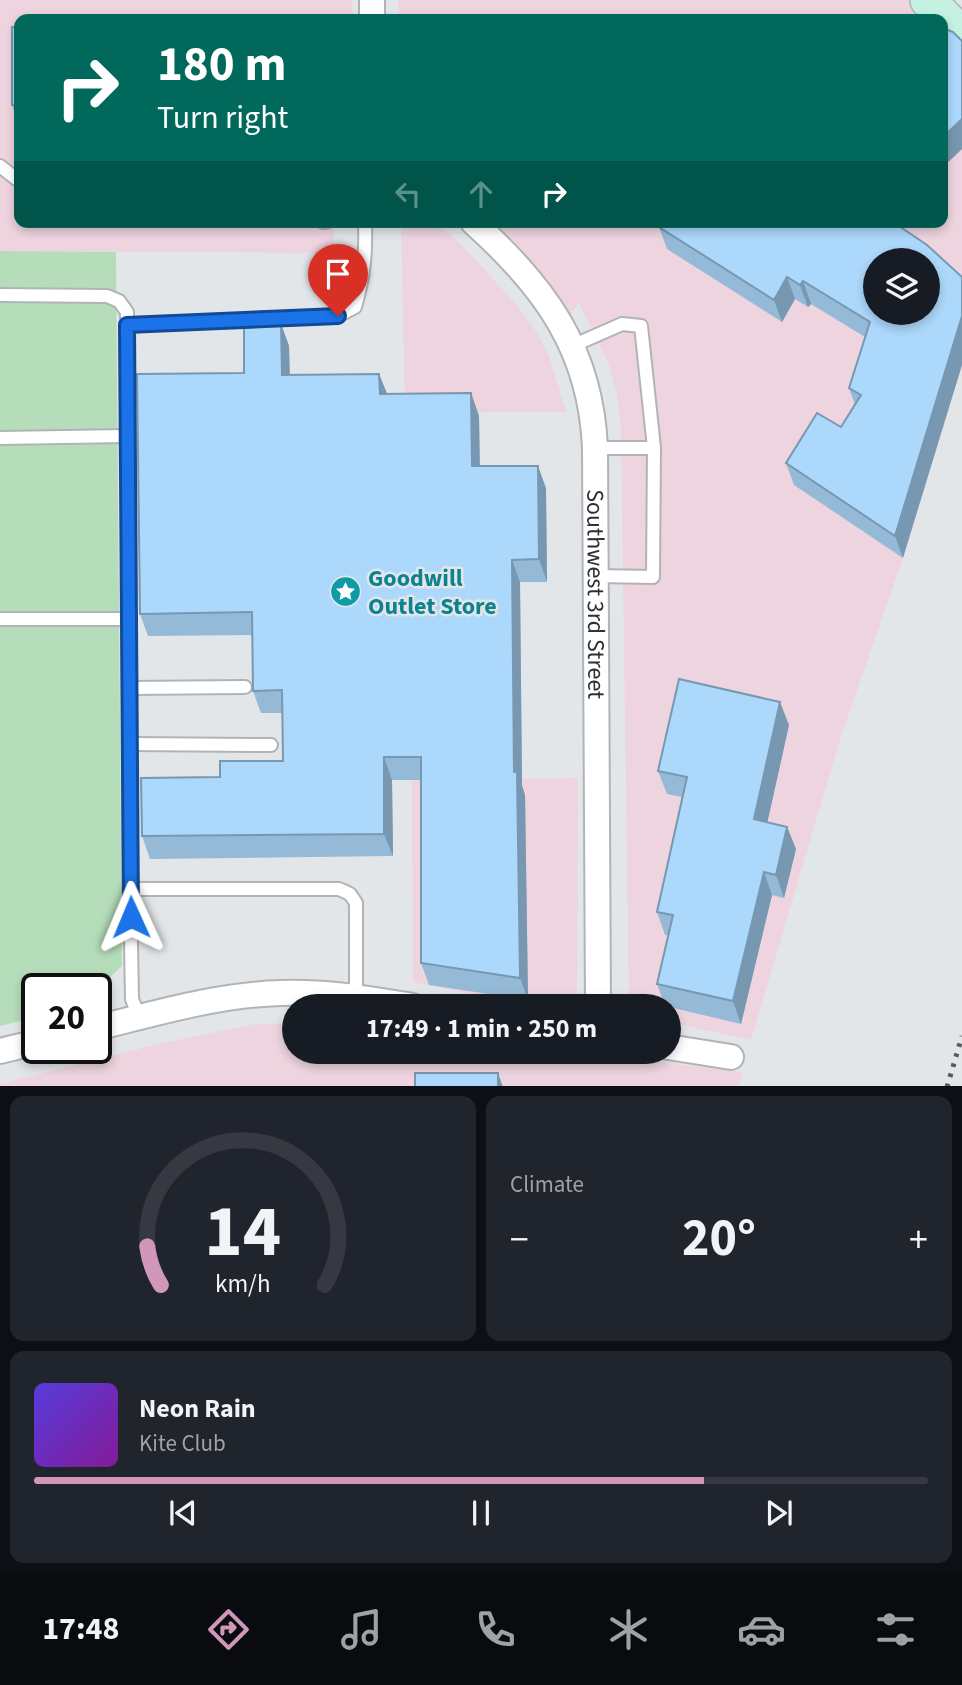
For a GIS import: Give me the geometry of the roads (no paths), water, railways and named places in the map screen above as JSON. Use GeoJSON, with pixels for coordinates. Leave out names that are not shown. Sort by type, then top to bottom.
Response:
{"type":"FeatureCollection","features":[{"type":"Feature","properties":{"kind":"main road"},"geometry":{"type":"LineString","coordinates":[[928,0],[942,14]]}},
{"type":"Feature","properties":{"kind":"main road"},"geometry":{"type":"LineString","coordinates":[[948,21],[962,35]]}},
{"type":"Feature","properties":{"kind":"street","name":"Southwest 3rd Street"},"geometry":{"type":"LineString","coordinates":[[479,228],[555,313],[572,346],[589,396],[595,448],[598,994]]}},
{"type":"Feature","properties":{"kind":"street"},"geometry":{"type":"LineString","coordinates":[[112,1024],[192,1004],[247,995],[324,994]]}},
{"type":"Feature","properties":{"kind":"street"},"geometry":{"type":"LineString","coordinates":[[0,1051],[21,1046]]}},
{"type":"Feature","properties":{"kind":"street"},"geometry":{"type":"LineString","coordinates":[[681,1049],[732,1057]]}},
{"type":"Feature","properties":{"kind":"lane"},"geometry":{"type":"LineString","coordinates":[[0,166],[14,177]]}},
{"type":"Feature","properties":{"kind":"lane"},"geometry":{"type":"LineString","coordinates":[[127,325],[338,316],[355,307],[366,256],[365,228]]}},
{"type":"Feature","properties":{"kind":"lane"},"geometry":{"type":"LineString","coordinates":[[0,295],[107,296],[119,301],[127,312],[130,889],[132,999],[139,1017]]}},
{"type":"Feature","properties":{"kind":"lane"},"geometry":{"type":"LineString","coordinates":[[572,346],[622,324],[641,326],[654,449],[653,577],[596,576]]}},
{"type":"Feature","properties":{"kind":"lane"},"geometry":{"type":"LineString","coordinates":[[0,438],[127,436]]}},
{"type":"Feature","properties":{"kind":"lane"},"geometry":{"type":"LineString","coordinates":[[595,448],[654,449]]}},
{"type":"Feature","properties":{"kind":"lane"},"geometry":{"type":"LineString","coordinates":[[0,620],[128,620]]}},
{"type":"Feature","properties":{"kind":"lane"},"geometry":{"type":"LineString","coordinates":[[129,688],[245,687]]}},
{"type":"Feature","properties":{"kind":"lane"},"geometry":{"type":"LineString","coordinates":[[129,744],[271,745]]}},
{"type":"Feature","properties":{"kind":"lane"},"geometry":{"type":"LineString","coordinates":[[130,889],[339,889],[350,894],[356,902],[356,994]]}},
{"type":"Feature","properties":{"kind":"railway"},"geometry":{"type":"LineString","coordinates":[[947,1086],[962,1036]]}},
{"type":"Feature","properties":{"kind":"place","name":"Goodwill Outlet Store"},"geometry":{"type":"Point","coordinates":[345,592]}}]}
